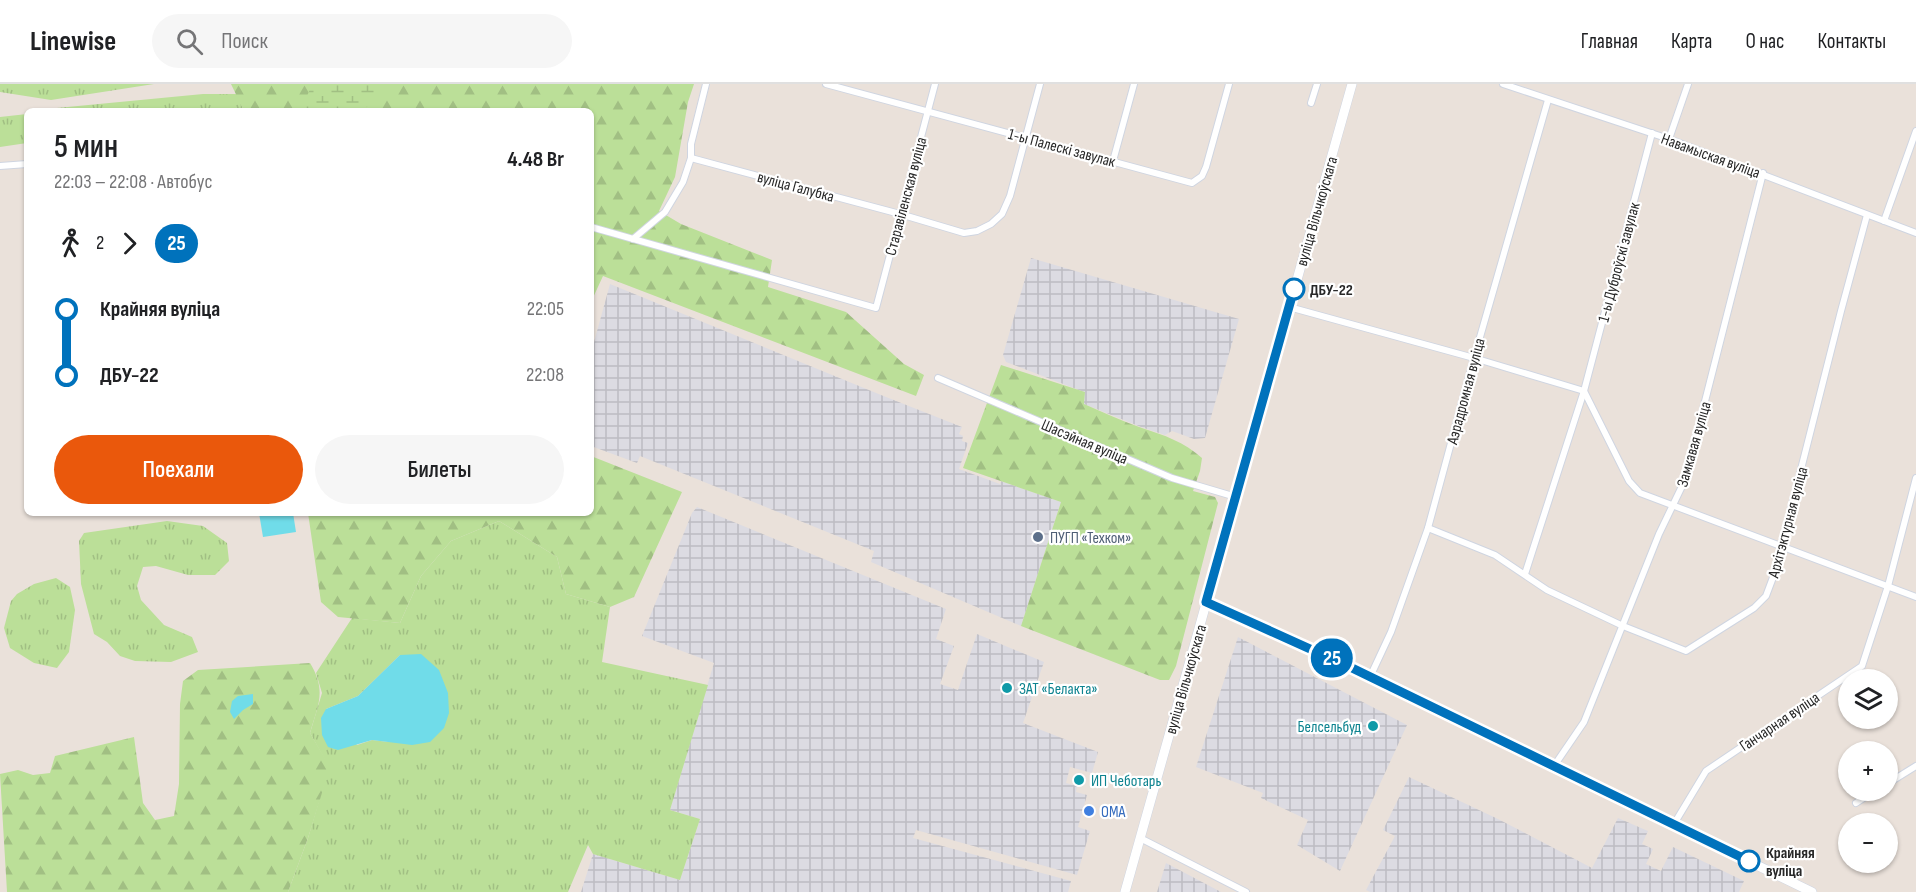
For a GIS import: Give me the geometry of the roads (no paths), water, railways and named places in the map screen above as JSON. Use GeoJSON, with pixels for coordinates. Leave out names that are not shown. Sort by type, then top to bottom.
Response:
{"type":"FeatureCollection","features":[{"type":"Feature","properties":{"kind":"main road","name":"вуліца Вільчкоўскага"},"geometry":{"type":"LineString","coordinates":[[1125,892],[1352,84]]}},
{"type":"Feature","properties":{"kind":"main road"},"geometry":{"type":"LineString","coordinates":[[1206,602],[1370,677],[1812,892]]}},
{"type":"Feature","properties":{"kind":"street"},"geometry":{"type":"LineString","coordinates":[[594,228],[633,239],[665,212],[683,182],[691,159],[691,144],[706,84]]}},
{"type":"Feature","properties":{"kind":"street","name":"1-ы Палескі завулак"},"geometry":{"type":"LineString","coordinates":[[826,84],[1192,183],[1202,176],[1229,84]]}},
{"type":"Feature","properties":{"kind":"street","name":"Старавіленская вуліца"},"geometry":{"type":"LineString","coordinates":[[633,239],[876,308],[935,84]]}},
{"type":"Feature","properties":{"kind":"street","name":"вуліца Галубка"},"geometry":{"type":"LineString","coordinates":[[691,159],[964,233],[977,231],[991,224],[1002,214],[1010,196],[1040,84]]}},
{"type":"Feature","properties":{"kind":"street"},"geometry":{"type":"LineString","coordinates":[[1113,161],[1134,84]]}},
{"type":"Feature","properties":{"kind":"street"},"geometry":{"type":"LineString","coordinates":[[1311,104],[1317,84]]}},
{"type":"Feature","properties":{"kind":"street","name":"Навамыская вуліца"},"geometry":{"type":"LineString","coordinates":[[1503,84],[1669,139],[1916,233]]}},
{"type":"Feature","properties":{"kind":"street"},"geometry":{"type":"LineString","coordinates":[[1669,139],[1688,84]]}},
{"type":"Feature","properties":{"kind":"street","name":"Аэрадромная вуліца"},"geometry":{"type":"LineString","coordinates":[[1370,677],[1391,632],[1428,528],[1548,100]]}},
{"type":"Feature","properties":{"kind":"street"},"geometry":{"type":"LineString","coordinates":[[1884,221],[1916,131]]}},
{"type":"Feature","properties":{"kind":"street","name":"1-ы Дуброўскі завулак"},"geometry":{"type":"LineString","coordinates":[[1525,574],[1584,391],[1652,133]]}},
{"type":"Feature","properties":{"kind":"street"},"geometry":{"type":"LineString","coordinates":[[0,166],[24,164]]}},
{"type":"Feature","properties":{"kind":"street","name":"Замкавая вуліца"},"geometry":{"type":"LineString","coordinates":[[1554,766],[1584,722],[1659,534],[1685,480],[1763,173]]}},
{"type":"Feature","properties":{"kind":"street","name":"Архітэктурная вуліца"},"geometry":{"type":"LineString","coordinates":[[1428,528],[1495,555],[1547,590],[1623,626],[1686,651],[1754,608],[1766,596],[1782,547],[1867,215]]}},
{"type":"Feature","properties":{"kind":"street"},"geometry":{"type":"LineString","coordinates":[[1289,307],[1584,391],[1629,481],[1640,494],[1916,597]]}},
{"type":"Feature","properties":{"kind":"street","name":"Шасэйная вуліца"},"geometry":{"type":"LineString","coordinates":[[938,378],[1172,478],[1236,497]]}},
{"type":"Feature","properties":{"kind":"street","name":"Ганчарная вуліца"},"geometry":{"type":"LineString","coordinates":[[1674,824],[1706,771],[1862,666],[1888,586],[1916,478]]}},
{"type":"Feature","properties":{"kind":"street"},"geometry":{"type":"LineString","coordinates":[[1898,777],[1916,766]]}},
{"type":"Feature","properties":{"kind":"street"},"geometry":{"type":"LineString","coordinates":[[1140,838],[1246,892]]}},
{"type":"Feature","properties":{"kind":"water"},"geometry":{"type":"Polygon","coordinates":[[[260,516],[293,516],[296,532],[263,537],[260,516]]]}},
{"type":"Feature","properties":{"kind":"water"},"geometry":{"type":"Polygon","coordinates":[[[421,654],[439,670],[448,693],[449,713],[444,728],[430,742],[412,745],[372,740],[338,750],[328,747],[322,735],[321,718],[326,709],[358,696],[400,655],[421,654]]]}},
{"type":"Feature","properties":{"kind":"water"},"geometry":{"type":"Polygon","coordinates":[[[253,694],[253,704],[234,719],[230,712],[232,701],[238,696],[253,694]]]}},
{"type":"Feature","properties":{"kind":"place","name":"ДБУ-22"},"geometry":{"type":"Point","coordinates":[1294,289]}},
{"type":"Feature","properties":{"kind":"place","name":"ПУГП «Техком»"},"geometry":{"type":"Point","coordinates":[1038,537]}},
{"type":"Feature","properties":{"kind":"place","name":"ЗАТ «Белакта»"},"geometry":{"type":"Point","coordinates":[1007,688]}},
{"type":"Feature","properties":{"kind":"place","name":"Белсельбуд"},"geometry":{"type":"Point","coordinates":[1373,726]}},
{"type":"Feature","properties":{"kind":"place","name":"ИП Чеботарь"},"geometry":{"type":"Point","coordinates":[1079,780]}},
{"type":"Feature","properties":{"kind":"place","name":"ОМА"},"geometry":{"type":"Point","coordinates":[1089,811]}},
{"type":"Feature","properties":{"kind":"place","name":"Крайняя вуліца"},"geometry":{"type":"Point","coordinates":[1749,861]}}]}
